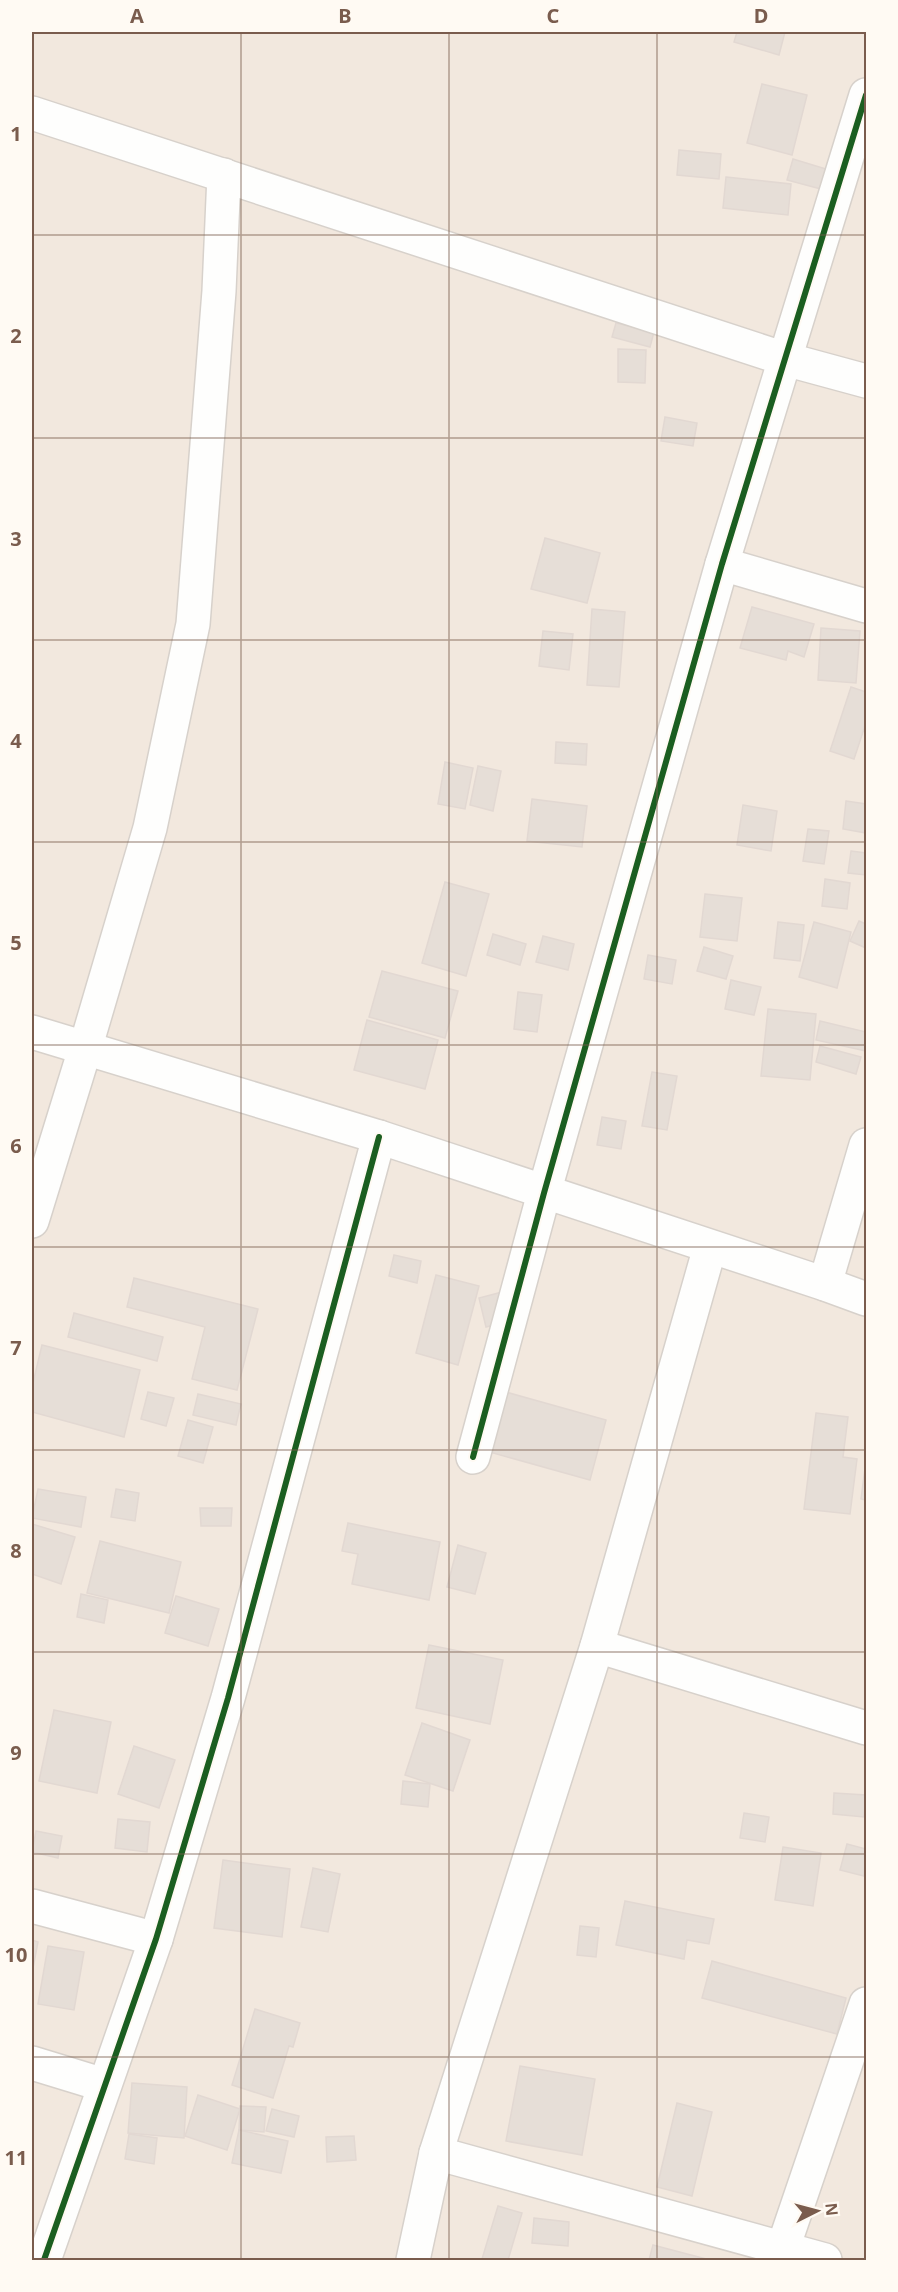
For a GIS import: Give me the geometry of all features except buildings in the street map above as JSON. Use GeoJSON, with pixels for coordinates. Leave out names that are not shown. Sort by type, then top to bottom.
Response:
{"type":"FeatureCollection","features":[{"type":"Feature","properties":{"kind":"street"},"geometry":{"type":"LineString","coordinates":[[473,1457],[544,1193],[722,564],[867,95]]}},
{"type":"Feature","properties":{"kind":"street"},"geometry":{"type":"LineString","coordinates":[[32,113],[785,358],[867,381]]}},
{"type":"Feature","properties":{"kind":"street"},"geometry":{"type":"LineString","coordinates":[[32,1221],[150,828],[193,624],[219,291],[224,175]]}},
{"type":"Feature","properties":{"kind":"street"},"geometry":{"type":"LineString","coordinates":[[722,564],[867,606]]}},
{"type":"Feature","properties":{"kind":"street"},"geometry":{"type":"LineString","coordinates":[[32,1032],[379,1137],[867,1299]]}},
{"type":"Feature","properties":{"kind":"street"},"geometry":{"type":"LineString","coordinates":[[44,2260],[156,1939],[228,1698],[379,1137]]}},
{"type":"Feature","properties":{"kind":"street"},"geometry":{"type":"LineString","coordinates":[[825,1284],[867,1145]]}},
{"type":"Feature","properties":{"kind":"street"},"geometry":{"type":"LineString","coordinates":[[413,2260],[436,2153],[597,1646],[710,1247]]}},
{"type":"Feature","properties":{"kind":"street"},"geometry":{"type":"LineString","coordinates":[[597,1646],[867,1728]]}},
{"type":"Feature","properties":{"kind":"street"},"geometry":{"type":"LineString","coordinates":[[32,1906],[156,1939]]}},
{"type":"Feature","properties":{"kind":"street"},"geometry":{"type":"LineString","coordinates":[[783,2248],[867,2004]]}},
{"type":"Feature","properties":{"kind":"street"},"geometry":{"type":"LineString","coordinates":[[32,2063],[104,2085]]}},
{"type":"Feature","properties":{"kind":"street"},"geometry":{"type":"LineString","coordinates":[[436,2153],[825,2260]]}},
{"type":"Feature","properties":{"kind":"shaded area"},"geometry":{"type":"Polygon","coordinates":[[[32,32],[866,32],[866,2260],[32,2260],[32,32]]]}},
{"type":"Feature","properties":{"kind":"cycle path"},"geometry":{"type":"LineString","coordinates":[[473,1457],[544,1193],[722,564],[866,95]]}},
{"type":"Feature","properties":{"kind":"cycle path"},"geometry":{"type":"LineString","coordinates":[[44,2260],[156,1939],[228,1698],[379,1137]]}}]}
